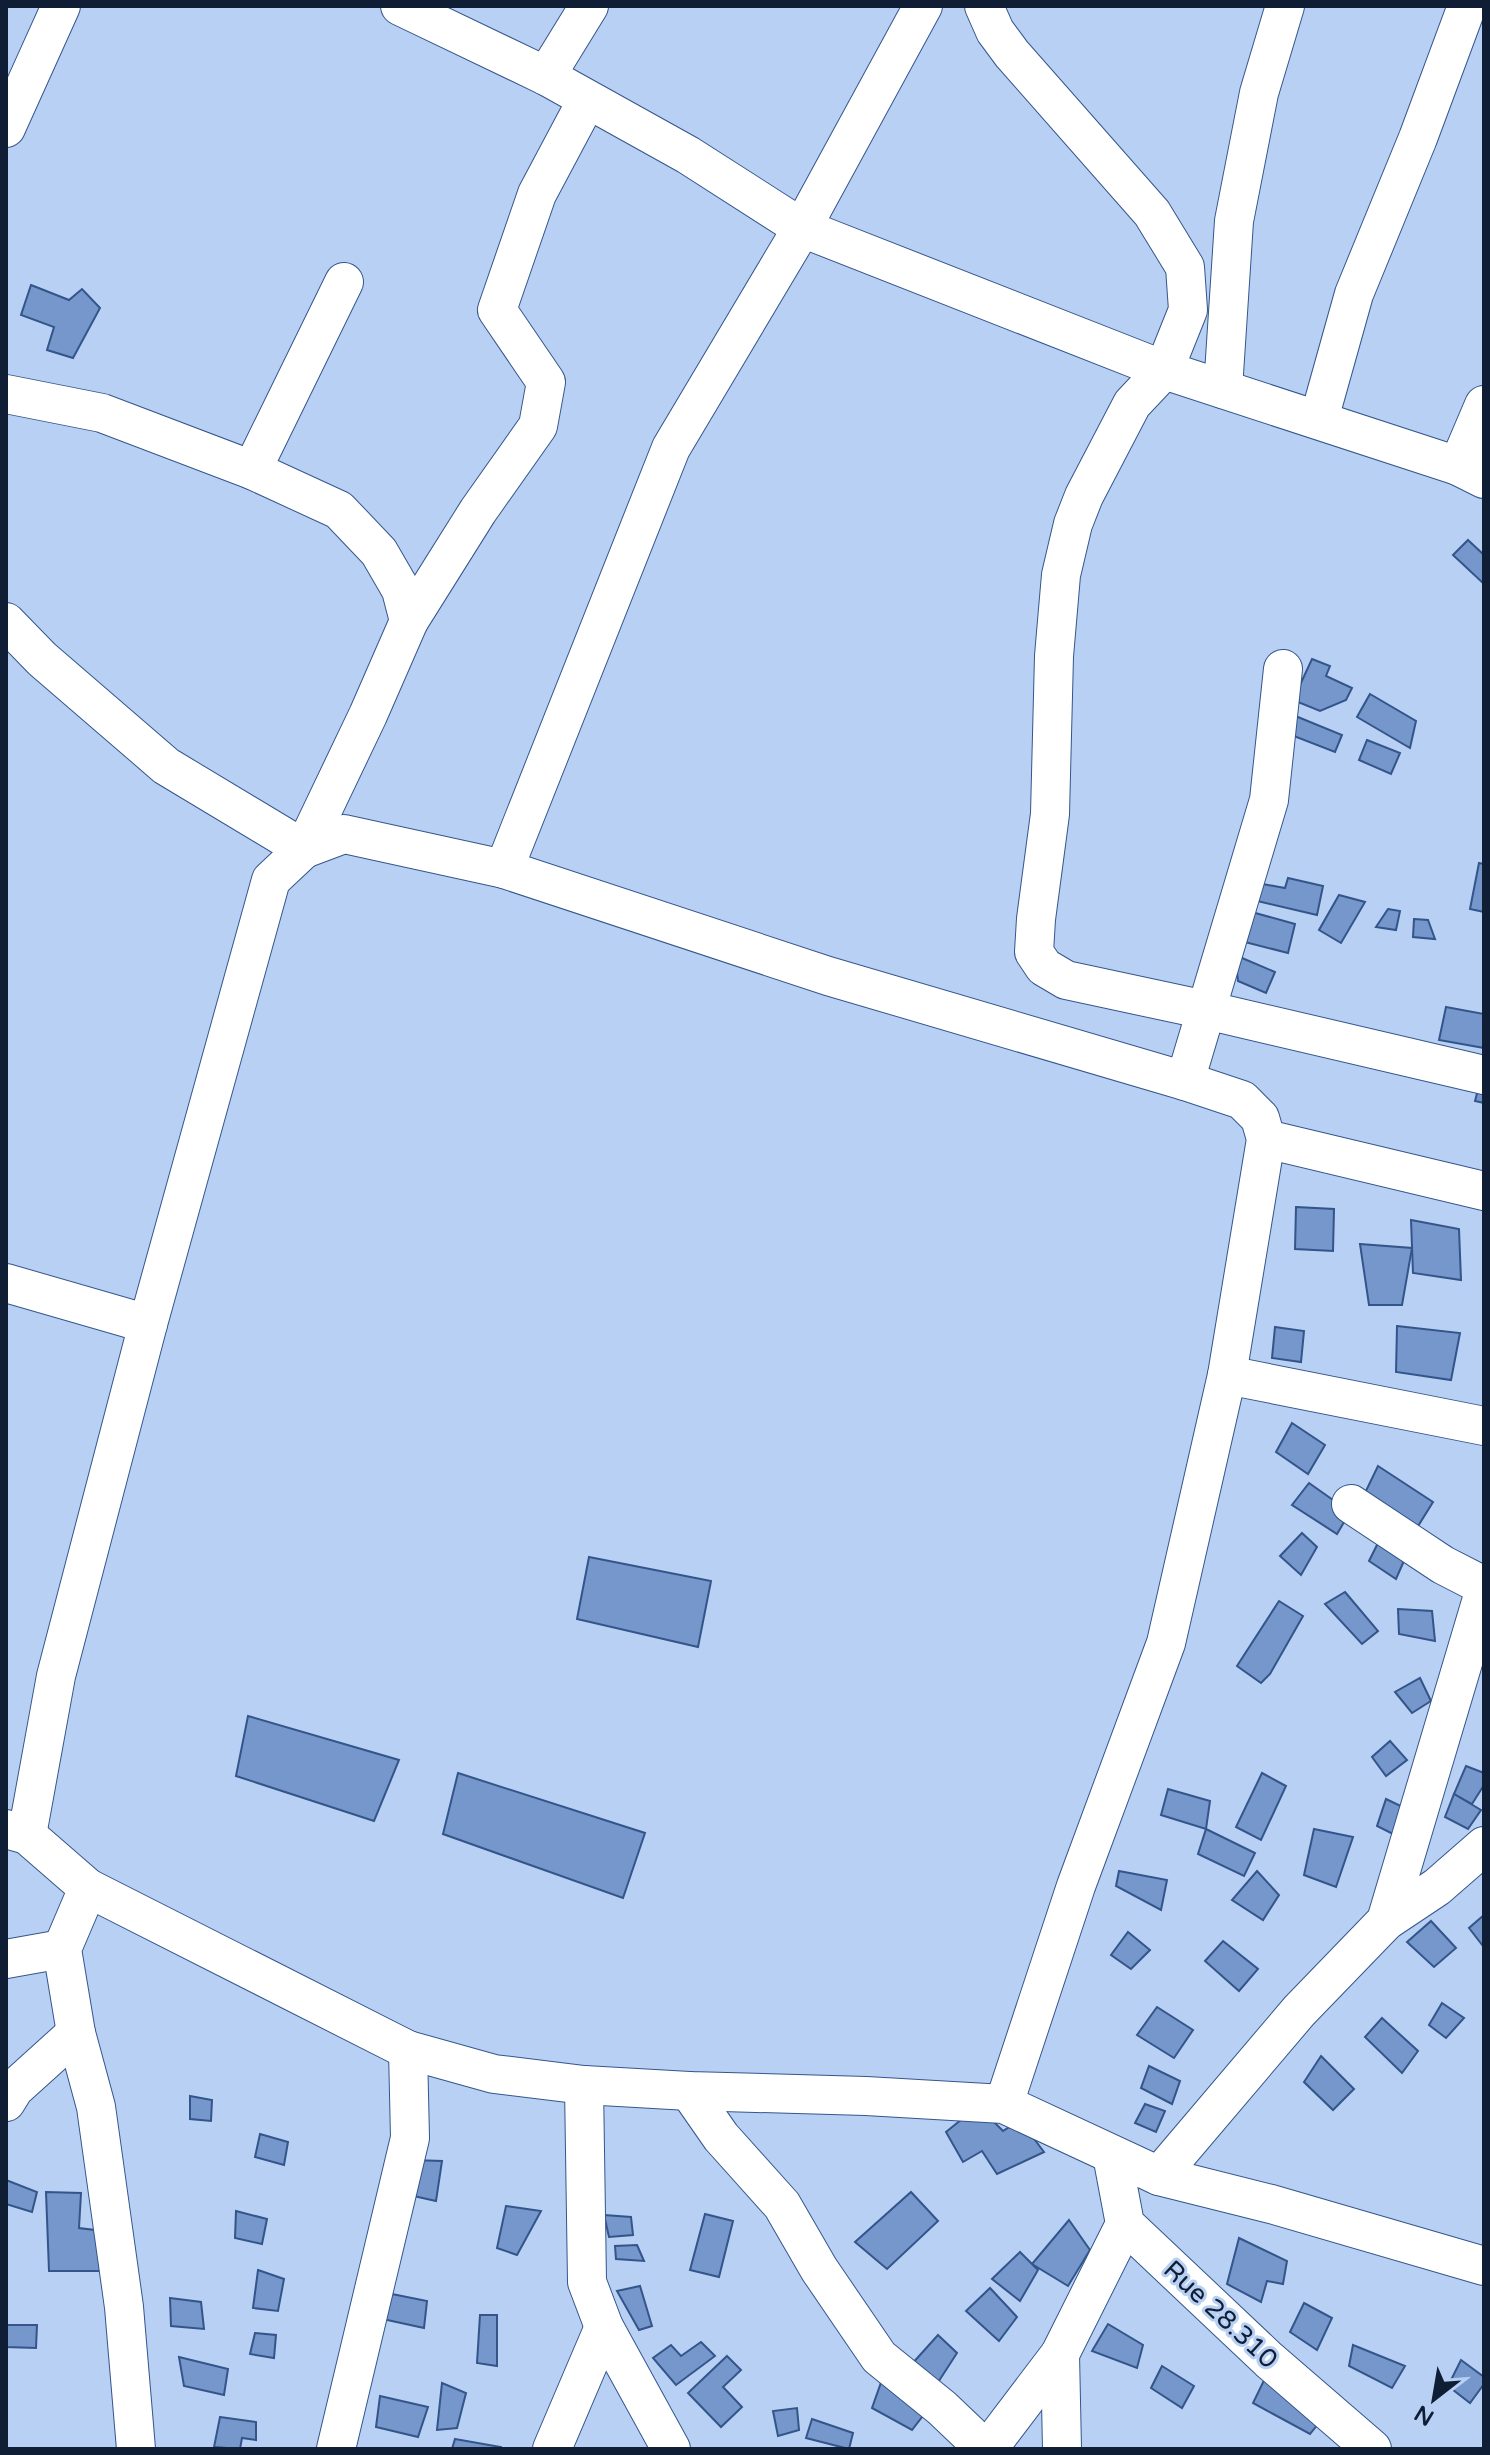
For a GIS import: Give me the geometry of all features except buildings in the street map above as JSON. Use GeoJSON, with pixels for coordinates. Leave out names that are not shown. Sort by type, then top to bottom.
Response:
{"type":"FeatureCollection","features":[{"type":"Feature","properties":{"kind":"street"},"geometry":{"type":"LineString","coordinates":[[6,128],[61,6]]}},
{"type":"Feature","properties":{"kind":"street"},"geometry":{"type":"LineString","coordinates":[[546,76],[589,6]]}},
{"type":"Feature","properties":{"kind":"street"},"geometry":{"type":"LineString","coordinates":[[504,869],[671,448],[802,228],[923,6]]}},
{"type":"Feature","properties":{"kind":"street"},"geometry":{"type":"LineString","coordinates":[[984,6],[995,31],[1012,54],[1152,213],[1185,267],[1188,310],[1164,370],[1132,404],[1084,496],[1073,524],[1061,575],[1054,656],[1050,814],[1034,952],[1044,967],[1066,980],[1484,1075]]}},
{"type":"Feature","properties":{"kind":"street"},"geometry":{"type":"LineString","coordinates":[[1223,389],[1234,221],[1259,93],[1285,6]]}},
{"type":"Feature","properties":{"kind":"street"},"geometry":{"type":"LineString","coordinates":[[1319,419],[1354,294],[1418,138],[1467,6]]}},
{"type":"Feature","properties":{"kind":"street"},"geometry":{"type":"LineString","coordinates":[[405,7],[546,76],[688,155],[802,228],[1164,370],[1471,472],[1484,405]]}},
{"type":"Feature","properties":{"kind":"street"},"geometry":{"type":"LineString","coordinates":[[587,100],[537,194],[497,310],[546,382],[538,426],[478,511],[409,621],[304,849],[271,880],[148,1324],[17,1832],[88,1888],[408,2050],[494,2074],[584,2085],[1004,2104],[1159,2176],[1271,2204],[1484,2266]]}},
{"type":"Feature","properties":{"kind":"street"},"geometry":{"type":"LineString","coordinates":[[252,470],[344,282]]}},
{"type":"Feature","properties":{"kind":"street"},"geometry":{"type":"LineString","coordinates":[[6,394],[102,413],[252,470],[339,510],[379,552],[401,590],[409,621]]}},
{"type":"Feature","properties":{"kind":"street"},"geometry":{"type":"LineString","coordinates":[[6,622],[42,659],[166,766],[304,849]]}},
{"type":"Feature","properties":{"kind":"street"},"geometry":{"type":"LineString","coordinates":[[1185,1081],[1269,800],[1283,669]]}},
{"type":"Feature","properties":{"kind":"street"},"geometry":{"type":"LineString","coordinates":[[304,849],[344,834],[504,869],[828,976],[1185,1081],[1242,1100],[1260,1118],[1266,1139],[1227,1375],[1166,1643],[1076,1886],[1004,2104]]}},
{"type":"Feature","properties":{"kind":"street"},"geometry":{"type":"LineString","coordinates":[[1266,1139],[1484,1191]]}},
{"type":"Feature","properties":{"kind":"street"},"geometry":{"type":"LineString","coordinates":[[6,1283],[148,1324]]}},
{"type":"Feature","properties":{"kind":"street"},"geometry":{"type":"LineString","coordinates":[[1227,1375],[1484,1426]]}},
{"type":"Feature","properties":{"kind":"street"},"geometry":{"type":"LineString","coordinates":[[1351,1504],[1484,1589],[1386,1921]]}},
{"type":"Feature","properties":{"kind":"street"},"geometry":{"type":"LineString","coordinates":[[1159,2176],[1299,2011],[1386,1921],[1437,1887],[1484,1846]]}},
{"type":"Feature","properties":{"kind":"street"},"geometry":{"type":"LineString","coordinates":[[88,1888],[62,1949],[76,2033],[96,2107],[124,2307],[136,2449]]}},
{"type":"Feature","properties":{"kind":"street"},"geometry":{"type":"LineString","coordinates":[[6,1959],[62,1949]]}},
{"type":"Feature","properties":{"kind":"street"},"geometry":{"type":"LineString","coordinates":[[6,2102],[14,2089],[76,2033]]}},
{"type":"Feature","properties":{"kind":"street"},"geometry":{"type":"LineString","coordinates":[[336,2449],[410,2138],[408,2050]]}},
{"type":"Feature","properties":{"kind":"street"},"geometry":{"type":"LineString","coordinates":[[584,2085],[587,2282],[604,2327],[671,2449]]}},
{"type":"Feature","properties":{"kind":"street"},"geometry":{"type":"LineString","coordinates":[[689,2091],[721,2137],[782,2205],[819,2269],[879,2357],[987,2449],[1060,2354],[1125,2224],[1112,2155]]}},
{"type":"Feature","properties":{"kind":"street","name":"Rue 28.310"},"geometry":{"type":"LineString","coordinates":[[1125,2224],[1269,2360],[1372,2449]]}},
{"type":"Feature","properties":{"kind":"street"},"geometry":{"type":"LineString","coordinates":[[552,2449],[604,2327]]}},
{"type":"Feature","properties":{"kind":"street"},"geometry":{"type":"LineString","coordinates":[[1060,2354],[1062,2449]]}}]}
